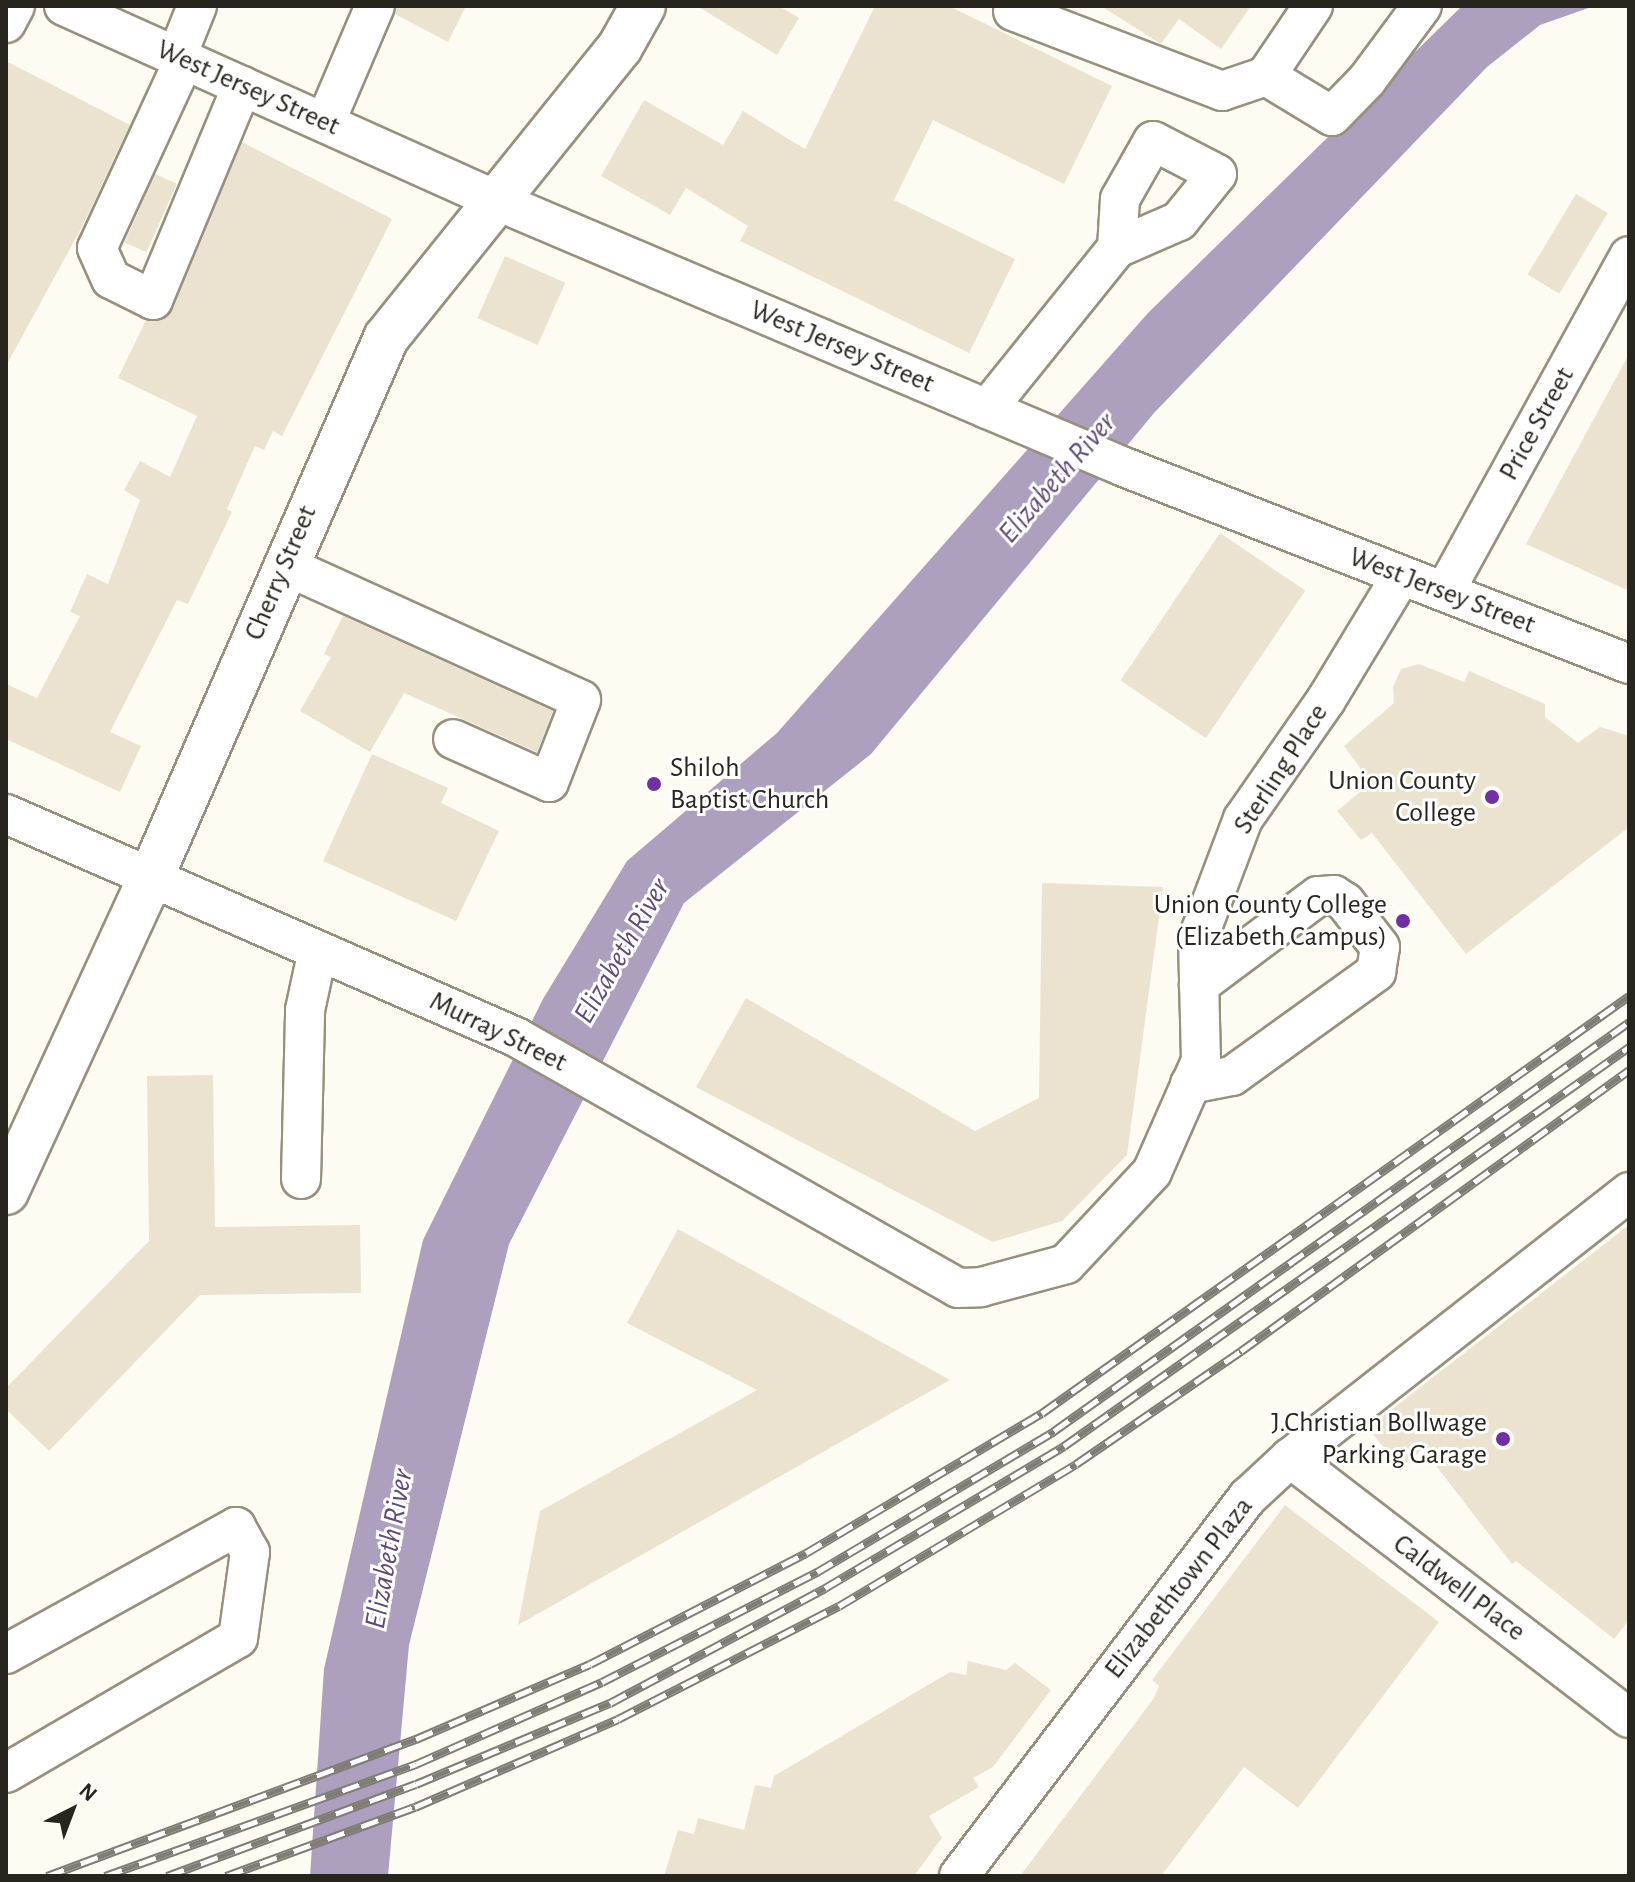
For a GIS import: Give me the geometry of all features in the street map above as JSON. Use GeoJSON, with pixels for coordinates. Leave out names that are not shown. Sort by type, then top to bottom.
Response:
{"type":"FeatureCollection","features":[{"type":"Feature","properties":{"kind":"main road","name":"Cherry Street"},"geometry":{"type":"LineString","coordinates":[[9,1181],[152,875],[284,565],[386,338],[620,47],[643,6]]}},
{"type":"Feature","properties":{"kind":"street"},"geometry":{"type":"LineString","coordinates":[[6,23],[15,6]]}},
{"type":"Feature","properties":{"kind":"street","name":"West Jersey Street"},"geometry":{"type":"LineString","coordinates":[[64,6],[118,17],[181,58],[495,200],[1124,467],[1629,664]]}},
{"type":"Feature","properties":{"kind":"street"},"geometry":{"type":"LineString","coordinates":[[197,6],[181,58],[97,248],[111,279],[153,300],[242,86]]}},
{"type":"Feature","properties":{"kind":"street"},"geometry":{"type":"LineString","coordinates":[[325,123],[375,6]]}},
{"type":"Feature","properties":{"kind":"street"},"geometry":{"type":"LineString","coordinates":[[1013,11],[1222,91],[1266,76],[1313,6]]}},
{"type":"Feature","properties":{"kind":"street"},"geometry":{"type":"LineString","coordinates":[[1266,76],[1332,116],[1367,80],[1422,6]]}},
{"type":"Feature","properties":{"kind":"street"},"geometry":{"type":"LineString","coordinates":[[987,409],[1117,248]]}},
{"type":"Feature","properties":{"kind":"street","name":"Price Street"},"geometry":{"type":"LineString","coordinates":[[1445,591],[1629,256]]}},
{"type":"Feature","properties":{"kind":"street"},"geometry":{"type":"LineString","coordinates":[[284,565],[581,700],[549,782],[453,739]]}},
{"type":"Feature","properties":{"kind":"street","name":"Sterling Place"},"geometry":{"type":"LineString","coordinates":[[970,1288],[1066,1264],[1152,1172],[1201,1061],[1198,938],[1243,819],[1326,700],[1401,576]]}},
{"type":"Feature","properties":{"kind":"street","name":"Murray Street"},"geometry":{"type":"LineString","coordinates":[[6,814],[152,875],[516,1037],[958,1288],[970,1288]]}},
{"type":"Feature","properties":{"kind":"street"},"geometry":{"type":"LineString","coordinates":[[1190,1084],[1232,1076],[1376,972],[1380,947],[1345,902],[1334,895],[1318,896],[1199,985]]}},
{"type":"Feature","properties":{"kind":"street"},"geometry":{"type":"LineString","coordinates":[[301,1179],[305,1010],[318,950]]}},
{"type":"Feature","properties":{"kind":"street","name":"Elizabethtown Plaza"},"geometry":{"type":"LineString","coordinates":[[959,1876],[1248,1497],[1290,1458],[1629,1192]]}},
{"type":"Feature","properties":{"kind":"street","name":"Caldwell Place"},"geometry":{"type":"LineString","coordinates":[[1290,1458],[1626,1710]]}},
{"type":"Feature","properties":{"kind":"street"},"geometry":{"type":"LineString","coordinates":[[6,1654],[236,1527],[250,1552],[238,1638],[6,1773]]}},
{"type":"Feature","properties":{"kind":"water","name":"Elizabeth River"},"geometry":{"type":"Polygon","coordinates":[[[1594,6],[1540,25],[1487,67],[1154,413],[871,754],[684,903],[509,1244],[409,1645],[388,1876],[310,1876],[324,1669],[423,1240],[543,999],[627,861],[777,733],[1148,313],[1460,8],[1594,6]]]}},
{"type":"Feature","properties":{"kind":"building"},"geometry":{"type":"Polygon","coordinates":[[[397,6],[466,6],[448,42],[395,14],[397,6]]]}},
{"type":"Feature","properties":{"kind":"building"},"geometry":{"type":"Polygon","coordinates":[[[697,6],[779,6],[799,18],[777,55],[697,6]]]}},
{"type":"Feature","properties":{"kind":"building"},"geometry":{"type":"Polygon","coordinates":[[[875,6],[949,6],[1112,86],[1064,184],[933,120],[894,200],[1015,259],[969,353],[740,241],[748,226],[686,188],[670,215],[601,176],[644,100],[723,145],[743,111],[805,149],[875,6]]]}},
{"type":"Feature","properties":{"kind":"building"},"geometry":{"type":"Polygon","coordinates":[[[1101,6],[1251,6],[1221,49],[1179,19],[1161,44],[1101,6]]]}},
{"type":"Feature","properties":{"kind":"building"},"geometry":{"type":"Polygon","coordinates":[[[6,61],[130,125],[84,223],[6,366],[6,61]]]}},
{"type":"Feature","properties":{"kind":"building"},"geometry":{"type":"Polygon","coordinates":[[[242,142],[392,219],[282,436],[273,431],[264,450],[255,446],[227,509],[232,512],[188,604],[177,600],[110,732],[141,746],[120,792],[6,739],[6,684],[37,698],[80,616],[70,612],[87,574],[108,584],[140,500],[124,490],[140,461],[170,477],[197,416],[118,378],[146,320],[165,318],[173,308],[242,142]]]}},
{"type":"Feature","properties":{"kind":"building"},"geometry":{"type":"Polygon","coordinates":[[[155,174],[177,184],[146,252],[124,243],[155,174]]]}},
{"type":"Feature","properties":{"kind":"building"},"geometry":{"type":"Polygon","coordinates":[[[1576,194],[1608,213],[1559,294],[1528,275],[1576,194]]]}},
{"type":"Feature","properties":{"kind":"building"},"geometry":{"type":"Polygon","coordinates":[[[505,256],[565,283],[538,345],[477,318],[505,256]]]}},
{"type":"Feature","properties":{"kind":"building"},"geometry":{"type":"Polygon","coordinates":[[[1629,354],[1629,591],[1526,544],[1629,354]]]}},
{"type":"Feature","properties":{"kind":"building"},"geometry":{"type":"Polygon","coordinates":[[[1220,533],[1305,591],[1206,738],[1120,681],[1220,533]]]}},
{"type":"Feature","properties":{"kind":"building"},"geometry":{"type":"Polygon","coordinates":[[[343,616],[553,711],[537,752],[404,693],[370,752],[300,711],[331,657],[324,654],[343,616]]]}},
{"type":"Feature","properties":{"kind":"building","name":"Union County College"},"geometry":{"type":"Polygon","coordinates":[[[1419,664],[1464,682],[1469,671],[1545,704],[1545,717],[1578,743],[1600,727],[1629,736],[1629,827],[1466,954],[1372,833],[1361,840],[1337,811],[1371,783],[1344,746],[1394,703],[1393,687],[1401,669],[1419,664]]]}},
{"type":"Feature","properties":{"kind":"building"},"geometry":{"type":"Polygon","coordinates":[[[372,754],[448,788],[441,803],[499,831],[456,921],[323,861],[372,754]]]}},
{"type":"Feature","properties":{"kind":"building"},"geometry":{"type":"Polygon","coordinates":[[[1042,883],[1163,887],[1127,1155],[1062,1221],[993,1242],[696,1087],[746,998],[975,1131],[1039,1098],[1042,883]]]}},
{"type":"Feature","properties":{"kind":"building"},"geometry":{"type":"Polygon","coordinates":[[[213,1075],[215,1227],[360,1225],[361,1293],[200,1295],[49,1451],[6,1409],[6,1388],[149,1241],[147,1076],[213,1075]]]}},
{"type":"Feature","properties":{"kind":"building","name":"J.Christian Bollwage Parking Garage"},"geometry":{"type":"Polygon","coordinates":[[[1629,1225],[1629,1620],[1614,1639],[1516,1561],[1512,1564],[1423,1449],[1400,1468],[1368,1428],[1629,1225]]]}},
{"type":"Feature","properties":{"kind":"building"},"geometry":{"type":"Polygon","coordinates":[[[678,1229],[950,1380],[518,1625],[540,1511],[757,1390],[627,1323],[678,1229]]]}},
{"type":"Feature","properties":{"kind":"building"},"geometry":{"type":"Polygon","coordinates":[[[1285,1505],[1439,1622],[1298,1808],[1244,1767],[1161,1876],[1020,1876],[1154,1698],[1159,1686],[1152,1680],[1285,1505]]]}},
{"type":"Feature","properties":{"kind":"building"},"geometry":{"type":"Polygon","coordinates":[[[968,1661],[1006,1670],[1015,1663],[1051,1690],[993,1767],[973,1778],[979,1787],[929,1816],[942,1838],[914,1876],[664,1876],[678,1830],[694,1834],[698,1818],[744,1830],[755,1785],[771,1788],[774,1776],[950,1672],[966,1675],[968,1661]]]}},
{"type":"Feature","properties":{"kind":"railway"},"geometry":{"type":"LineString","coordinates":[[47,1876],[416,1739],[590,1664],[806,1553],[1042,1413],[1629,996]]}},
{"type":"Feature","properties":{"kind":"railway"},"geometry":{"type":"LineString","coordinates":[[105,1876],[416,1764],[602,1682],[817,1572],[1054,1431],[1629,1022]]}},
{"type":"Feature","properties":{"kind":"railway"},"geometry":{"type":"LineString","coordinates":[[167,1876],[416,1784],[610,1703],[825,1588],[1064,1446],[1629,1047]]}},
{"type":"Feature","properties":{"kind":"railway"},"geometry":{"type":"LineString","coordinates":[[226,1876],[415,1807],[618,1719],[839,1606],[1076,1464],[1241,1351],[1629,1070]]}},
{"type":"Feature","properties":{"kind":"place","name":"Shiloh Baptist Church"},"geometry":{"type":"Point","coordinates":[654,784]}},
{"type":"Feature","properties":{"kind":"place","name":"Union County College"},"geometry":{"type":"Point","coordinates":[1492,797]}},
{"type":"Feature","properties":{"kind":"place","name":"Union County College (Elizabeth Campus)"},"geometry":{"type":"Point","coordinates":[1403,921]}},
{"type":"Feature","properties":{"kind":"place","name":"J.Christian Bollwage Parking Garage"},"geometry":{"type":"Point","coordinates":[1503,1439]}}]}
